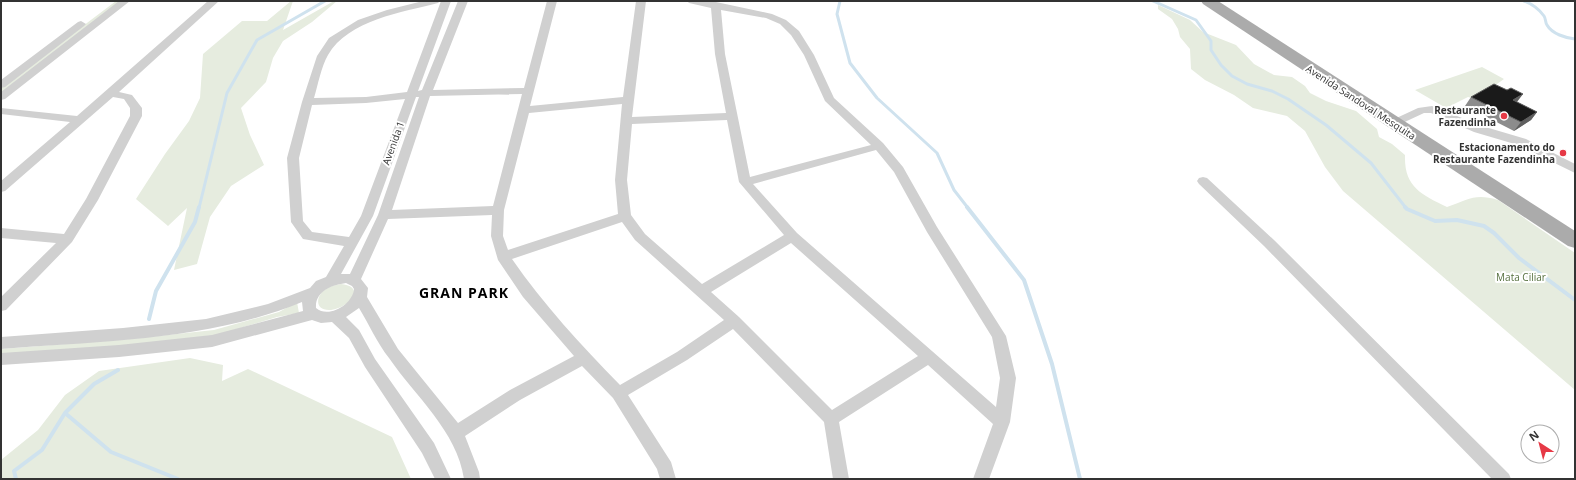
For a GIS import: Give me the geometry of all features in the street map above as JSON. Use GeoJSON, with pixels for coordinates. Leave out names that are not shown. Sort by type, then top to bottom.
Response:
{"type":"FeatureCollection","features":[{"type":"Feature","properties":{"kind":"main road","name":"Avenida Sandoval Mesquita"},"geometry":{"type":"LineString","coordinates":[[1208,1],[1575,241]]}},
{"type":"Feature","properties":{"kind":"street"},"geometry":{"type":"LineString","coordinates":[[1,85],[111,1]]}},
{"type":"Feature","properties":{"kind":"street"},"geometry":{"type":"LineString","coordinates":[[1,97],[125,1]]}},
{"type":"Feature","properties":{"kind":"street"},"geometry":{"type":"LineString","coordinates":[[1,188],[214,1]]}},
{"type":"Feature","properties":{"kind":"street"},"geometry":{"type":"LineString","coordinates":[[353,242],[308,236],[297,222],[293,158],[307,102],[322,56],[333,40],[361,22],[390,12],[435,1]]}},
{"type":"Feature","properties":{"kind":"street","name":"Avenida 1"},"geometry":{"type":"LineString","coordinates":[[331,280],[367,216],[446,1]]}},
{"type":"Feature","properties":{"kind":"street","name":"Avenida 1"},"geometry":{"type":"LineString","coordinates":[[354,280],[384,215],[426,93],[463,1]]}},
{"type":"Feature","properties":{"kind":"street"},"geometry":{"type":"LineString","coordinates":[[552,1],[541,39],[530,91],[498,210],[497,236],[504,257],[528,292],[584,358],[618,393],[665,467],[668,479]]}},
{"type":"Feature","properties":{"kind":"street"},"geometry":{"type":"LineString","coordinates":[[641,1],[628,100],[621,180],[625,216],[640,237],[734,321],[831,419],[842,479]]}},
{"type":"Feature","properties":{"kind":"street"},"geometry":{"type":"LineString","coordinates":[[692,1],[769,16],[783,22],[795,33],[809,55],[829,99],[879,146],[900,170],[932,229],[999,336],[1008,378],[1002,422],[981,479]]}},
{"type":"Feature","properties":{"kind":"street"},"geometry":{"type":"LineString","coordinates":[[716,6],[720,54],[745,182],[792,236],[1002,422]]}},
{"type":"Feature","properties":{"kind":"street"},"geometry":{"type":"LineString","coordinates":[[307,102],[366,100],[426,93],[530,91]]}},
{"type":"Feature","properties":{"kind":"street"},"geometry":{"type":"LineString","coordinates":[[1,306],[67,239],[92,200],[136,116],[136,108],[128,97],[111,93]]}},
{"type":"Feature","properties":{"kind":"street"},"geometry":{"type":"LineString","coordinates":[[525,110],[628,100]]}},
{"type":"Feature","properties":{"kind":"street"},"geometry":{"type":"LineString","coordinates":[[1394,123],[1422,110],[1432,109],[1478,129],[1522,142],[1575,169]]}},
{"type":"Feature","properties":{"kind":"street"},"geometry":{"type":"LineString","coordinates":[[1,111],[79,120]]}},
{"type":"Feature","properties":{"kind":"street"},"geometry":{"type":"LineString","coordinates":[[626,121],[733,116]]}},
{"type":"Feature","properties":{"kind":"street"},"geometry":{"type":"LineString","coordinates":[[745,182],[879,146]]}},
{"type":"Feature","properties":{"kind":"street"},"geometry":{"type":"LineString","coordinates":[[1203,182],[1269,243],[1503,479]]}},
{"type":"Feature","properties":{"kind":"street"},"geometry":{"type":"LineString","coordinates":[[384,215],[498,210]]}},
{"type":"Feature","properties":{"kind":"street"},"geometry":{"type":"LineString","coordinates":[[504,257],[625,216]]}},
{"type":"Feature","properties":{"kind":"street"},"geometry":{"type":"LineString","coordinates":[[1,233],[67,239]]}},
{"type":"Feature","properties":{"kind":"street"},"geometry":{"type":"LineString","coordinates":[[702,291],[792,236]]}},
{"type":"Feature","properties":{"kind":"street"},"geometry":{"type":"LineString","coordinates":[[1,343],[122,334],[206,325],[272,309],[313,292],[321,285],[331,280],[348,278],[360,284],[362,290],[360,297],[351,308],[335,316],[327,317],[313,314],[212,341],[119,351],[1,359]]}},
{"type":"Feature","properties":{"kind":"street"},"geometry":{"type":"LineString","coordinates":[[313,292],[308,304],[309,310],[313,314]]}},
{"type":"Feature","properties":{"kind":"street"},"geometry":{"type":"LineString","coordinates":[[360,297],[393,353],[456,433],[472,472],[472,479]]}},
{"type":"Feature","properties":{"kind":"street"},"geometry":{"type":"LineString","coordinates":[[335,316],[354,334],[370,363],[428,448],[443,479]]}},
{"type":"Feature","properties":{"kind":"street"},"geometry":{"type":"LineString","coordinates":[[618,393],[682,356],[734,321]]}},
{"type":"Feature","properties":{"kind":"street"},"geometry":{"type":"LineString","coordinates":[[831,419],[929,357]]}},
{"type":"Feature","properties":{"kind":"street"},"geometry":{"type":"LineString","coordinates":[[456,433],[515,395],[584,358]]}},
{"type":"Feature","properties":{"kind":"green space"},"geometry":{"type":"Polygon","coordinates":[[[116,1],[121,1],[1,94],[1,88],[116,1]]]}},
{"type":"Feature","properties":{"kind":"green space"},"geometry":{"type":"Polygon","coordinates":[[[291,1],[293,1],[283,30],[334,1],[337,1],[312,22],[283,41],[273,58],[266,82],[241,108],[250,135],[264,165],[231,186],[210,217],[197,264],[174,270],[187,208],[168,226],[136,199],[165,154],[189,121],[200,98],[203,54],[242,21],[267,21],[291,1]]]}},
{"type":"Feature","properties":{"kind":"green space","name":"Mata Ciliar"},"geometry":{"type":"Polygon","coordinates":[[[1158,5],[1190,20],[1203,32],[1236,45],[1254,64],[1274,75],[1292,77],[1305,86],[1310,93],[1326,101],[1356,111],[1377,129],[1379,137],[1392,144],[1405,155],[1407,175],[1416,188],[1429,198],[1447,207],[1477,197],[1498,200],[1575,253],[1575,390],[1343,191],[1325,167],[1305,131],[1287,116],[1253,108],[1234,95],[1205,80],[1191,69],[1190,49],[1180,37],[1178,29],[1172,19],[1158,9],[1158,5]]]}},
{"type":"Feature","properties":{"kind":"green space"},"geometry":{"type":"Polygon","coordinates":[[[1482,67],[1504,79],[1476,99],[1468,97],[1446,108],[1415,90],[1482,67]]]}},
{"type":"Feature","properties":{"kind":"green space"},"geometry":{"type":"Polygon","coordinates":[[[341,284],[349,286],[353,289],[354,294],[348,303],[336,309],[329,310],[321,308],[318,302],[320,295],[329,287],[341,284]]]}},
{"type":"Feature","properties":{"kind":"green space"},"geometry":{"type":"Polygon","coordinates":[[[297,302],[299,313],[277,317],[214,336],[125,346],[1,355],[1,349],[130,339],[214,330],[279,312],[297,302]]]}},
{"type":"Feature","properties":{"kind":"green space"},"geometry":{"type":"Polygon","coordinates":[[[190,358],[223,365],[222,381],[248,369],[392,437],[411,479],[1,479],[1,460],[38,430],[65,395],[99,371],[190,358]]]}},
{"type":"Feature","properties":{"kind":"building"},"geometry":{"type":"Polygon","coordinates":[[[1494,84],[1507,90],[1511,88],[1523,94],[1513,100],[1537,112],[1521,122],[1471,97],[1494,84]]]}},
{"type":"Feature","properties":{"kind":"waterway"},"geometry":{"type":"LineString","coordinates":[[199,208],[227,93],[257,40],[325,1]]}},
{"type":"Feature","properties":{"kind":"waterway"},"geometry":{"type":"LineString","coordinates":[[840,1],[837,14],[850,63],[877,98],[937,153],[954,190],[968,208]]}},
{"type":"Feature","properties":{"kind":"waterway"},"geometry":{"type":"LineString","coordinates":[[1153,1],[1196,20],[1211,41],[1211,50],[1221,65],[1232,76],[1247,84],[1272,91],[1288,99],[1326,125],[1371,163],[1406,208]]}},
{"type":"Feature","properties":{"kind":"waterway"},"geometry":{"type":"LineString","coordinates":[[1524,1],[1533,5],[1540,11],[1545,17],[1546,23],[1552,31],[1564,37],[1575,39]]}},
{"type":"Feature","properties":{"kind":"waterway"},"geometry":{"type":"LineString","coordinates":[[149,319],[156,291],[195,222],[199,207]]}},
{"type":"Feature","properties":{"kind":"waterway"},"geometry":{"type":"LineString","coordinates":[[967,207],[1024,280],[1052,364],[1080,479]]}},
{"type":"Feature","properties":{"kind":"waterway"},"geometry":{"type":"LineString","coordinates":[[1406,208],[1435,221],[1457,220],[1484,226],[1494,233],[1519,258],[1575,300]]}},
{"type":"Feature","properties":{"kind":"waterway"},"geometry":{"type":"LineString","coordinates":[[65,413],[94,384],[118,370]]}},
{"type":"Feature","properties":{"kind":"waterway"},"geometry":{"type":"LineString","coordinates":[[16,479],[14,471],[42,450],[65,413]]}},
{"type":"Feature","properties":{"kind":"waterway"},"geometry":{"type":"LineString","coordinates":[[65,413],[111,452],[178,479]]}},
{"type":"Feature","properties":{"kind":"place","name":"Restaurante Fazendinha"},"geometry":{"type":"Point","coordinates":[1504,116]}},
{"type":"Feature","properties":{"kind":"place","name":"Estacionamento do Restaurante Fazendinha"},"geometry":{"type":"Point","coordinates":[1563,153]}},
{"type":"Feature","properties":{"kind":"district","name":"GRAN PARK"},"geometry":{"type":"Point","coordinates":[464,293]}}]}
